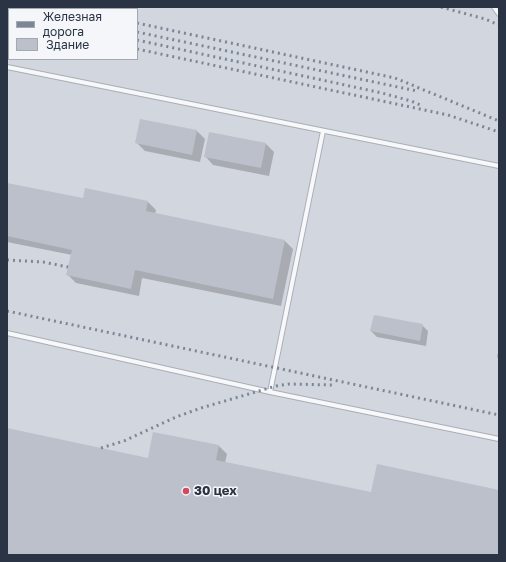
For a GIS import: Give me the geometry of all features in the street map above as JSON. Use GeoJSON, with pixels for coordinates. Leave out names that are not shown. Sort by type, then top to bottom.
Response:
{"type":"FeatureCollection","features":[{"type":"Feature","properties":{"kind":"lane"},"geometry":{"type":"LineString","coordinates":[[494,7],[499,14]]}},
{"type":"Feature","properties":{"kind":"lane"},"geometry":{"type":"LineString","coordinates":[[7,67],[499,166]]}},
{"type":"Feature","properties":{"kind":"lane"},"geometry":{"type":"LineString","coordinates":[[270,392],[324,131]]}},
{"type":"Feature","properties":{"kind":"lane"},"geometry":{"type":"LineString","coordinates":[[7,333],[270,392],[499,439]]}},
{"type":"Feature","properties":{"kind":"shaded area"},"geometry":{"type":"Polygon","coordinates":[[[7,7],[499,7],[499,555],[7,555],[7,7]]]}},
{"type":"Feature","properties":{"kind":"building"},"geometry":{"type":"Polygon","coordinates":[[[140,119],[197,130],[192,155],[135,143],[140,119]]]}},
{"type":"Feature","properties":{"kind":"building"},"geometry":{"type":"Polygon","coordinates":[[[209,132],[266,143],[261,168],[204,157],[209,132]]]}},
{"type":"Feature","properties":{"kind":"building"},"geometry":{"type":"Polygon","coordinates":[[[7,183],[83,198],[85,188],[148,201],[146,211],[285,240],[273,299],[135,270],[131,289],[66,275],[72,250],[7,236],[7,183]]]}},
{"type":"Feature","properties":{"kind":"building"},"geometry":{"type":"Polygon","coordinates":[[[374,315],[423,324],[420,341],[370,331],[374,315]]]}},
{"type":"Feature","properties":{"kind":"building","name":"30 цех"},"geometry":{"type":"Polygon","coordinates":[[[7,428],[148,458],[153,432],[219,445],[216,460],[371,492],[377,464],[499,490],[499,555],[7,555],[7,428]]]}},
{"type":"Feature","properties":{"kind":"railway"},"geometry":{"type":"LineString","coordinates":[[20,7],[24,8]]}},
{"type":"Feature","properties":{"kind":"railway"},"geometry":{"type":"LineString","coordinates":[[60,7],[64,8]]}},
{"type":"Feature","properties":{"kind":"railway"},"geometry":{"type":"LineString","coordinates":[[441,7],[485,19],[499,25]]}},
{"type":"Feature","properties":{"kind":"railway"},"geometry":{"type":"LineString","coordinates":[[138,23],[395,78],[499,121]]}},
{"type":"Feature","properties":{"kind":"railway"},"geometry":{"type":"LineString","coordinates":[[138,32],[417,91]]}},
{"type":"Feature","properties":{"kind":"railway"},"geometry":{"type":"LineString","coordinates":[[138,40],[382,93],[423,106]]}},
{"type":"Feature","properties":{"kind":"railway"},"geometry":{"type":"LineString","coordinates":[[138,49],[448,115],[499,132]]}},
{"type":"Feature","properties":{"kind":"railway"},"geometry":{"type":"LineString","coordinates":[[7,260],[43,262],[68,267]]}},
{"type":"Feature","properties":{"kind":"railway"},"geometry":{"type":"LineString","coordinates":[[7,311],[499,415]]}},
{"type":"Feature","properties":{"kind":"railway"},"geometry":{"type":"LineString","coordinates":[[101,448],[124,441],[176,417],[201,408],[276,386],[289,384],[335,385]]}},
{"type":"Feature","properties":{"kind":"place","name":"30 цех"},"geometry":{"type":"Point","coordinates":[186,491]}}]}
